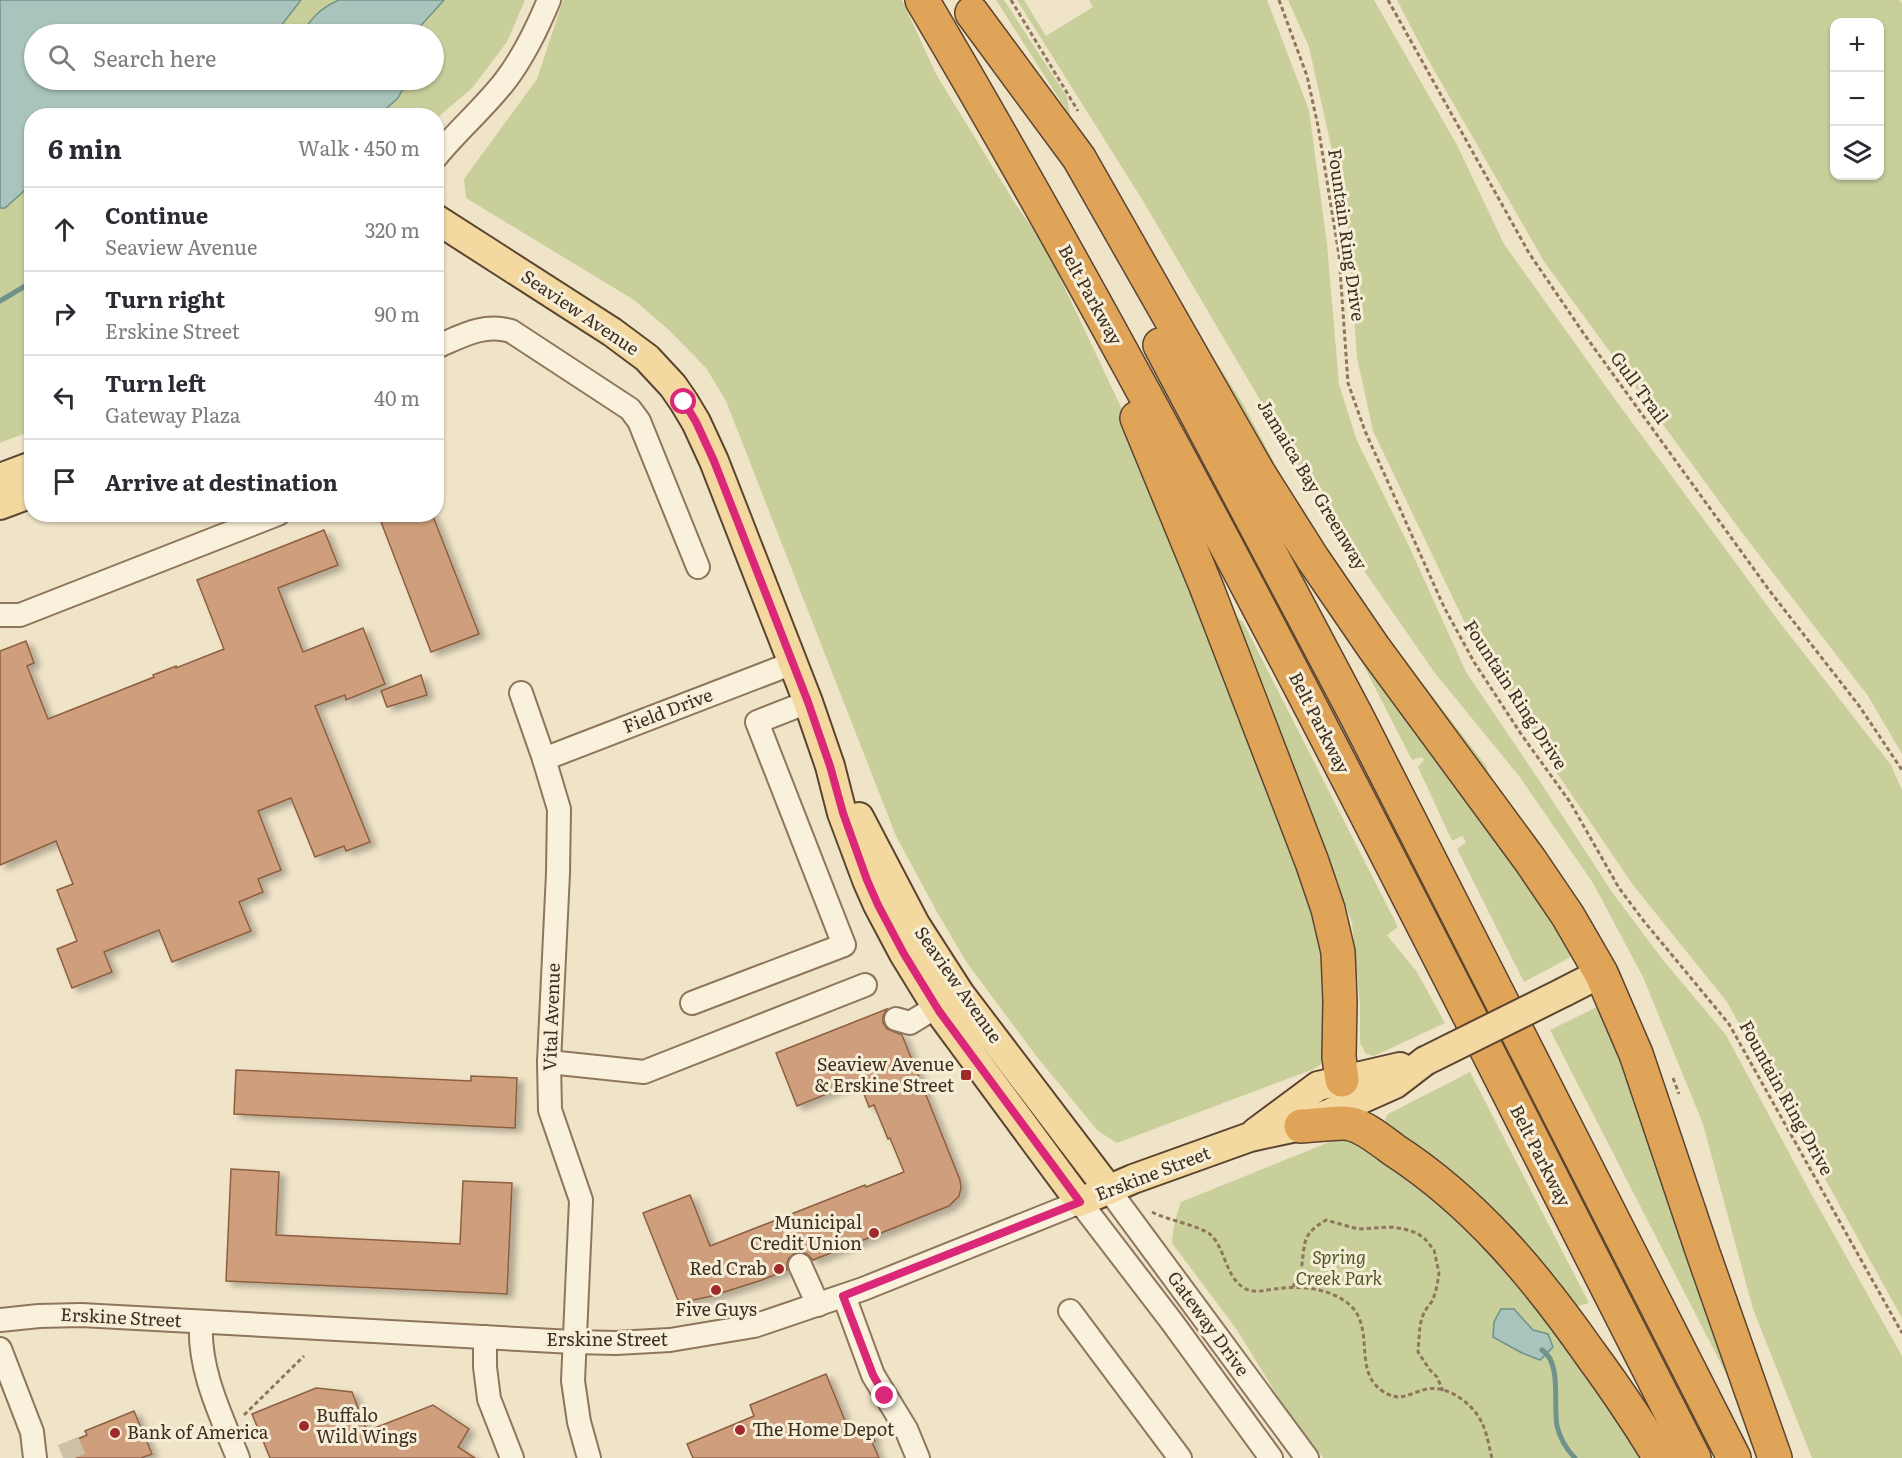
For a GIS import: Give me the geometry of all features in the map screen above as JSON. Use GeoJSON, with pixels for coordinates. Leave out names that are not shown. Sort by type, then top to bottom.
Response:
{"type":"FeatureCollection","features":[{"type":"Feature","properties":{"kind":"highway","name":"Belt Parkway"},"geometry":{"type":"LineString","coordinates":[[922,0],[1093,301],[1282,650],[1694,1458]]}},
{"type":"Feature","properties":{"kind":"highway","name":"Belt Parkway"},"geometry":{"type":"LineString","coordinates":[[968,7],[1133,295],[1311,627],[1734,1458]]}},
{"type":"Feature","properties":{"kind":"highway"},"geometry":{"type":"LineString","coordinates":[[968,7],[1079,158],[1257,472],[1312,559],[1374,648],[1530,860],[1568,916],[1601,973],[1636,1054],[1702,1253],[1775,1458]]}},
{"type":"Feature","properties":{"kind":"highway"},"geometry":{"type":"LineString","coordinates":[[1093,301],[1321,886],[1334,928],[1338,952],[1339,1058],[1342,1080]]}},
{"type":"Feature","properties":{"kind":"highway"},"geometry":{"type":"LineString","coordinates":[[1301,1126],[1351,1124],[1379,1139],[1416,1165],[1470,1209],[1513,1253],[1548,1295],[1616,1390],[1660,1458]]}},
{"type":"Feature","properties":{"kind":"main road","name":"Seaview Avenue"},"geometry":{"type":"LineString","coordinates":[[444,224],[630,345],[647,358],[684,402],[705,442],[808,702],[867,880],[900,947],[936,1007],[1080,1202]]}},
{"type":"Feature","properties":{"kind":"main road"},"geometry":{"type":"LineString","coordinates":[[0,478],[24,469]]}},
{"type":"Feature","properties":{"kind":"main road"},"geometry":{"type":"LineString","coordinates":[[0,505],[24,496]]}},
{"type":"Feature","properties":{"kind":"main road","name":"Seaview Avenue"},"geometry":{"type":"LineString","coordinates":[[830,766],[937,960],[960,994],[1109,1190]]}},
{"type":"Feature","properties":{"kind":"main road","name":"Erskine Street"},"geometry":{"type":"LineString","coordinates":[[1080,1202],[1133,1179],[1250,1137],[1301,1126],[1395,1084],[1425,1061],[1601,973]]}},
{"type":"Feature","properties":{"kind":"main road","name":"Erskine Street"},"geometry":{"type":"LineString","coordinates":[[1250,1137],[1318,1086],[1425,1061]]}},
{"type":"Feature","properties":{"kind":"street"},"geometry":{"type":"LineString","coordinates":[[444,148],[515,68],[534,36],[549,0]]}},
{"type":"Feature","properties":{"kind":"street"},"geometry":{"type":"LineString","coordinates":[[444,344],[482,328],[499,327],[511,331],[630,409],[639,421],[698,567]]}},
{"type":"Feature","properties":{"kind":"street"},"geometry":{"type":"LineString","coordinates":[[0,615],[20,615],[258,522]]}},
{"type":"Feature","properties":{"kind":"street","name":"Field Drive"},"geometry":{"type":"LineString","coordinates":[[544,759],[793,663]]}},
{"type":"Feature","properties":{"kind":"street","name":"Vital Avenue"},"geometry":{"type":"LineString","coordinates":[[521,693],[559,809],[549,1062],[550,1110],[581,1200],[573,1342],[573,1390],[589,1458]]}},
{"type":"Feature","properties":{"kind":"street"},"geometry":{"type":"LineString","coordinates":[[692,1003],[844,945],[757,722],[808,702]]}},
{"type":"Feature","properties":{"kind":"street"},"geometry":{"type":"LineString","coordinates":[[549,1062],[644,1072],[865,985]]}},
{"type":"Feature","properties":{"kind":"street"},"geometry":{"type":"LineString","coordinates":[[902,1025],[936,1007]]}},
{"type":"Feature","properties":{"kind":"street","name":"Gateway Drive"},"geometry":{"type":"LineString","coordinates":[[1109,1190],[1307,1458]]}},
{"type":"Feature","properties":{"kind":"street","name":"Gateway Drive"},"geometry":{"type":"LineString","coordinates":[[1080,1202],[1271,1458]]}},
{"type":"Feature","properties":{"kind":"street","name":"Erskine Street"},"geometry":{"type":"LineString","coordinates":[[0,1320],[60,1315],[573,1342],[616,1343],[670,1340],[754,1326],[818,1305],[1080,1202]]}},
{"type":"Feature","properties":{"kind":"street"},"geometry":{"type":"LineString","coordinates":[[800,1265],[818,1305]]}},
{"type":"Feature","properties":{"kind":"street"},"geometry":{"type":"LineString","coordinates":[[843,1296],[873,1375],[906,1429],[918,1458]]}},
{"type":"Feature","properties":{"kind":"street"},"geometry":{"type":"LineString","coordinates":[[1070,1311],[1180,1458]]}},
{"type":"Feature","properties":{"kind":"street"},"geometry":{"type":"LineString","coordinates":[[201,1322],[200,1343],[205,1371],[238,1458]]}},
{"type":"Feature","properties":{"kind":"street"},"geometry":{"type":"LineString","coordinates":[[485,1337],[485,1367],[489,1399],[512,1458]]}},
{"type":"Feature","properties":{"kind":"street"},"geometry":{"type":"LineString","coordinates":[[0,1349],[32,1432],[34,1458]]}},
{"type":"Feature","properties":{"kind":"path"},"geometry":{"type":"LineString","coordinates":[[1011,0],[1080,114]]}},
{"type":"Feature","properties":{"kind":"path","name":"Fountain Ring Drive"},"geometry":{"type":"LineString","coordinates":[[1279,0],[1307,76],[1318,126],[1339,255],[1348,383],[1365,431],[1439,596],[1474,662],[1521,734],[1570,802],[1619,888],[1729,1024],[1902,1333]]}},
{"type":"Feature","properties":{"kind":"path","name":"Gull Trail"},"geometry":{"type":"LineString","coordinates":[[1388,0],[1529,253],[1597,353],[1769,590],[1860,708],[1902,770]]}},
{"type":"Feature","properties":{"kind":"path"},"geometry":{"type":"LineString","coordinates":[[1164,1218],[1209,1233],[1221,1248],[1232,1276],[1245,1288],[1257,1292],[1304,1287],[1340,1298],[1353,1308],[1359,1319],[1364,1331],[1366,1368],[1369,1377],[1378,1389],[1389,1396],[1405,1398],[1429,1389],[1456,1395],[1475,1411],[1483,1424],[1492,1458]]}},
{"type":"Feature","properties":{"kind":"path"},"geometry":{"type":"LineString","coordinates":[[1293,1287],[1302,1266],[1305,1238],[1310,1231],[1326,1220],[1358,1229],[1392,1227],[1417,1233],[1434,1250],[1439,1273],[1433,1300],[1424,1312],[1420,1325],[1418,1352],[1437,1377],[1443,1391]]}},
{"type":"Feature","properties":{"kind":"path"},"geometry":{"type":"LineString","coordinates":[[244,1415],[304,1356]]}},
{"type":"Feature","properties":{"kind":"green space"},"geometry":{"type":"Polygon","coordinates":[[[0,0],[525,0],[507,42],[473,87],[444,112],[444,108],[24,108],[24,434],[0,443],[0,0]]]}},
{"type":"Feature","properties":{"kind":"green space"},"geometry":{"type":"Polygon","coordinates":[[[563,0],[902,0],[936,74],[1016,205],[1045,246],[1137,441],[1312,890],[1325,965],[1321,983],[1327,1003],[1324,1057],[1320,1065],[1117,1143],[1098,1131],[1037,1057],[967,963],[896,836],[726,401],[706,368],[669,330],[634,300],[466,198],[464,179],[537,79],[563,0]]]}},
{"type":"Feature","properties":{"kind":"green space"},"geometry":{"type":"Polygon","coordinates":[[[996,0],[1004,0],[1067,97],[1070,116],[996,0]]]}},
{"type":"Feature","properties":{"kind":"green space"},"geometry":{"type":"Polygon","coordinates":[[[1017,0],[1024,0],[1046,36],[1093,7],[1089,0],[1267,0],[1309,110],[1327,244],[1339,384],[1357,441],[1408,544],[1466,672],[1612,892],[1663,960],[1726,1035],[1902,1356],[1902,1458],[1812,1458],[1753,1309],[1703,1124],[1643,977],[1593,883],[1519,776],[1434,672],[1340,536],[1143,201],[1017,0]]]}},
{"type":"Feature","properties":{"kind":"green space"},"geometry":{"type":"Polygon","coordinates":[[[1288,0],[1374,0],[1457,145],[1504,244],[1777,619],[1891,765],[1902,790],[1902,1318],[1727,1002],[1633,885],[1546,757],[1463,619],[1373,431],[1357,358],[1347,218],[1309,47],[1288,0]]]}},
{"type":"Feature","properties":{"kind":"green space"},"geometry":{"type":"Polygon","coordinates":[[[1397,0],[1899,0],[1902,3],[1902,754],[1868,696],[1743,534],[1545,263],[1426,56],[1397,0]]]}},
{"type":"Feature","properties":{"kind":"green space"},"geometry":{"type":"Polygon","coordinates":[[[1186,315],[1242,402],[1305,520],[1396,649],[1487,767],[1488,774],[1411,676],[1284,490],[1186,315]]]}},
{"type":"Feature","properties":{"kind":"green space"},"geometry":{"type":"Polygon","coordinates":[[[1329,598],[1515,857],[1572,952],[1569,958],[1524,982],[1457,849],[1466,842],[1462,836],[1452,841],[1418,767],[1424,760],[1422,757],[1412,760],[1329,598]]]}},
{"type":"Feature","properties":{"kind":"green space"},"geometry":{"type":"Polygon","coordinates":[[[1235,616],[1243,622],[1398,927],[1387,935],[1417,972],[1445,1023],[1374,1056],[1366,1054],[1360,1043],[1360,1004],[1352,923],[1321,835],[1235,616]]]}},
{"type":"Feature","properties":{"kind":"green space"},"geometry":{"type":"Polygon","coordinates":[[[1597,1007],[1602,1008],[1668,1184],[1669,1205],[1673,1203],[1738,1397],[1550,1030],[1597,1007]]]}},
{"type":"Feature","properties":{"kind":"green space"},"geometry":{"type":"Polygon","coordinates":[[[1470,1072],[1589,1303],[1578,1306],[1489,1205],[1386,1126],[1385,1119],[1388,1114],[1470,1072]]]}},
{"type":"Feature","properties":{"kind":"green space","name":"Spring Creek Park"},"geometry":{"type":"Polygon","coordinates":[[[1353,1135],[1495,1246],[1648,1458],[1323,1458],[1280,1400],[1237,1330],[1172,1243],[1172,1237],[1181,1202],[1337,1139],[1338,1141],[1353,1135]]]}},
{"type":"Feature","properties":{"kind":"water"},"geometry":{"type":"Polygon","coordinates":[[[0,0],[301,0],[282,24],[24,24],[24,90],[402,90],[398,98],[387,108],[24,108],[24,191],[5,208],[0,208],[0,0]]]}},
{"type":"Feature","properties":{"kind":"water"},"geometry":{"type":"Polygon","coordinates":[[[339,0],[444,0],[422,24],[308,24],[327,6],[339,0]]]}},
{"type":"Feature","properties":{"kind":"water"},"geometry":{"type":"Polygon","coordinates":[[[1501,1309],[1514,1309],[1533,1330],[1548,1334],[1553,1347],[1540,1360],[1493,1337],[1494,1322],[1501,1309]]]}},
{"type":"Feature","properties":{"kind":"building"},"geometry":{"type":"Polygon","coordinates":[[[381,522],[435,522],[479,634],[431,652],[381,522]]]}},
{"type":"Feature","properties":{"kind":"building"},"geometry":{"type":"Polygon","coordinates":[[[324,530],[338,565],[278,588],[303,652],[363,628],[385,684],[346,700],[345,695],[315,706],[370,842],[346,851],[344,846],[315,857],[291,798],[258,811],[281,870],[258,879],[263,892],[239,902],[251,931],[172,962],[159,930],[104,952],[112,972],[72,988],[57,949],[77,941],[57,890],[73,884],[56,841],[0,865],[0,651],[26,641],[34,663],[27,666],[48,719],[154,677],[153,675],[224,649],[197,580],[324,530]]]}},
{"type":"Feature","properties":{"kind":"building"},"geometry":{"type":"Polygon","coordinates":[[[421,675],[427,695],[387,707],[381,691],[421,675]]]}},
{"type":"Feature","properties":{"kind":"building"},"geometry":{"type":"Polygon","coordinates":[[[887,1009],[883,1016],[883,1023],[887,1029],[902,1035],[960,1180],[959,1196],[949,1206],[813,1260],[807,1254],[795,1253],[789,1258],[787,1270],[762,1280],[712,1296],[679,1303],[643,1213],[690,1195],[710,1246],[904,1172],[874,1105],[869,1107],[859,1081],[797,1106],[776,1053],[887,1009]]]}},
{"type":"Feature","properties":{"kind":"building"},"geometry":{"type":"Polygon","coordinates":[[[236,1070],[471,1081],[471,1076],[517,1078],[515,1128],[234,1114],[236,1070]]]}},
{"type":"Feature","properties":{"kind":"building"},"geometry":{"type":"Polygon","coordinates":[[[231,1169],[279,1172],[276,1235],[460,1244],[463,1181],[512,1183],[507,1294],[226,1281],[231,1169]]]}},
{"type":"Feature","properties":{"kind":"building"},"geometry":{"type":"Polygon","coordinates":[[[826,1374],[850,1433],[869,1425],[875,1441],[872,1442],[879,1458],[693,1458],[687,1444],[754,1416],[750,1405],[826,1374]]]}},
{"type":"Feature","properties":{"kind":"building"},"geometry":{"type":"Polygon","coordinates":[[[316,1388],[352,1392],[367,1431],[433,1405],[469,1429],[458,1447],[475,1458],[270,1458],[252,1414],[316,1388]]]}},
{"type":"Feature","properties":{"kind":"building","name":"Bank of America"},"geometry":{"type":"Polygon","coordinates":[[[134,1411],[152,1454],[141,1458],[69,1458],[63,1445],[87,1435],[85,1431],[134,1411]]]}},
{"type":"Feature","properties":{"kind":"waterway"},"geometry":{"type":"LineString","coordinates":[[0,301],[24,287]]}},
{"type":"Feature","properties":{"kind":"waterway"},"geometry":{"type":"LineString","coordinates":[[1542,1350],[1552,1364],[1556,1385],[1558,1430],[1566,1447],[1575,1458]]}},
{"type":"Feature","properties":{"kind":"tunnel"},"geometry":{"type":"LineString","coordinates":[[68,1441],[75,1458]]}},
{"type":"Feature","properties":{"kind":"place","name":"Seaview Avenue & Erskine Street"},"geometry":{"type":"Point","coordinates":[966,1075]}},
{"type":"Feature","properties":{"kind":"place","name":"Municipal Credit Union"},"geometry":{"type":"Point","coordinates":[874,1233]}},
{"type":"Feature","properties":{"kind":"place","name":"Red Crab"},"geometry":{"type":"Point","coordinates":[779,1269]}},
{"type":"Feature","properties":{"kind":"place","name":"Five Guys"},"geometry":{"type":"Point","coordinates":[716,1290]}},
{"type":"Feature","properties":{"kind":"place","name":"Buffalo Wild Wings"},"geometry":{"type":"Point","coordinates":[304,1426]}},
{"type":"Feature","properties":{"kind":"place","name":"The Home Depot"},"geometry":{"type":"Point","coordinates":[740,1430]}},
{"type":"Feature","properties":{"kind":"place","name":"Bank of America"},"geometry":{"type":"Point","coordinates":[115,1433]}},
{"type":"Feature","properties":{"kind":"route"},"geometry":{"type":"LineString","coordinates":[[684,402],[714,461],[808,702],[843,813],[878,905],[904,954],[939,1011],[1080,1202],[843,1296],[873,1375],[885,1396]]}}]}
